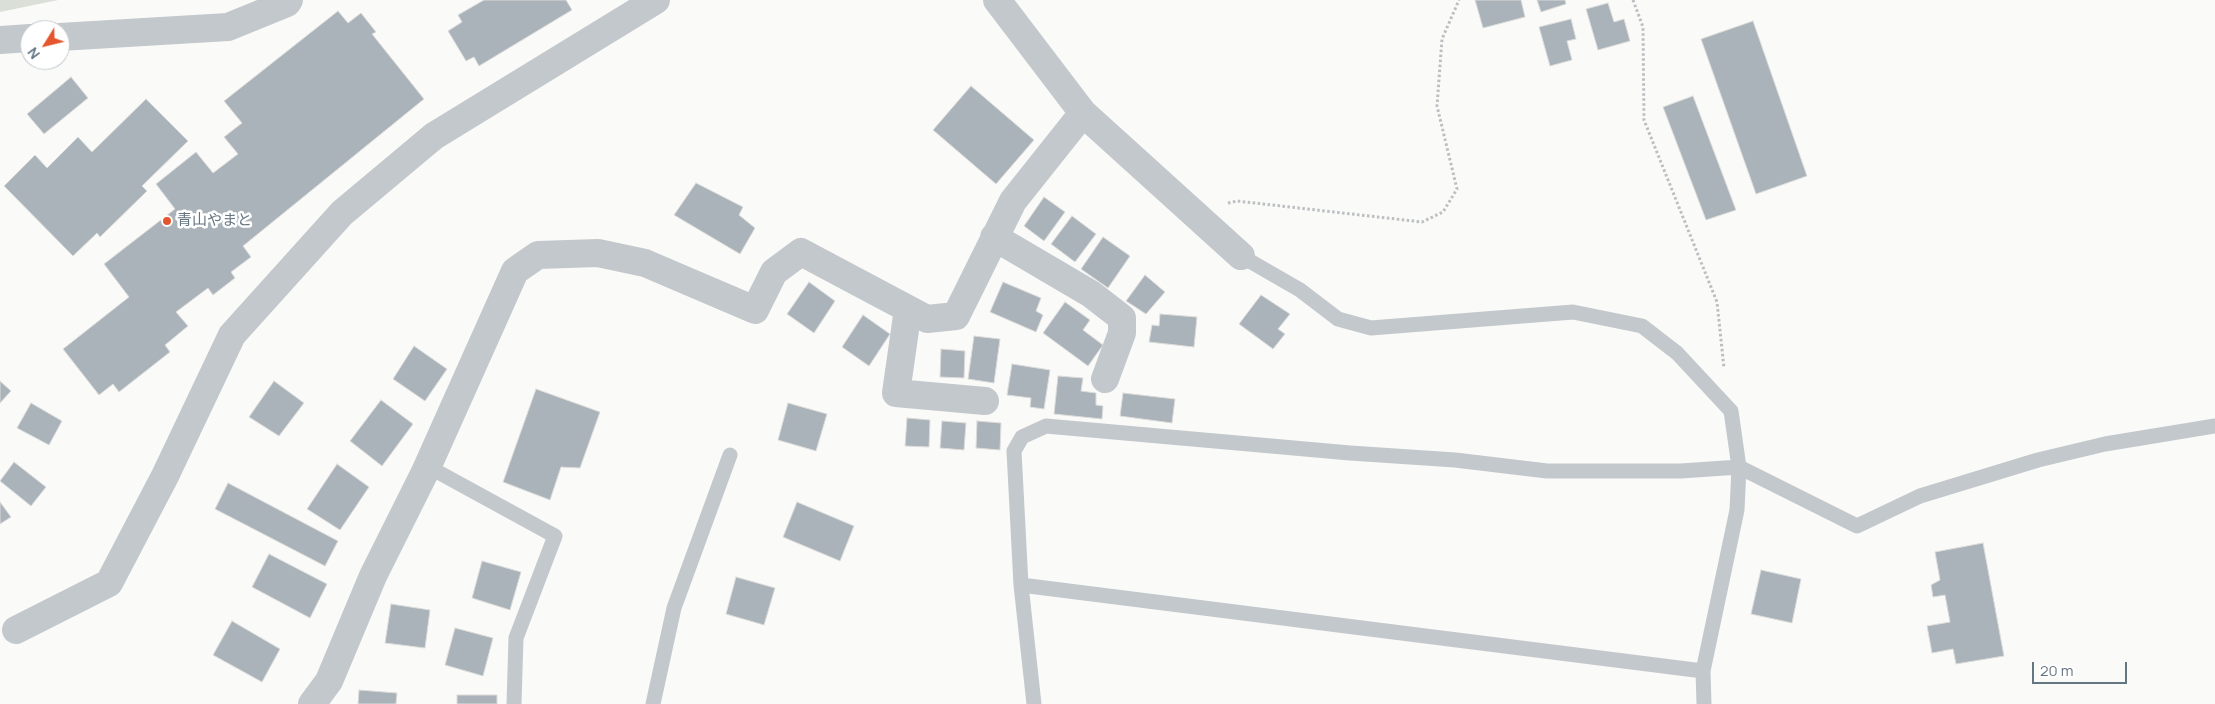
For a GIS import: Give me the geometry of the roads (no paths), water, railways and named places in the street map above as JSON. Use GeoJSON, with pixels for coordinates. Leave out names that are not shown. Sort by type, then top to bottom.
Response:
{"type":"FeatureCollection","features":[{"type":"Feature","properties":{"kind":"street"},"geometry":{"type":"LineString","coordinates":[[70,36],[228,27],[287,3],[289,0]]}},
{"type":"Feature","properties":{"kind":"street"},"geometry":{"type":"LineString","coordinates":[[16,630],[109,582],[165,476],[232,335],[342,213],[434,136],[656,0]]}},
{"type":"Feature","properties":{"kind":"street"},"geometry":{"type":"LineString","coordinates":[[998,0],[1083,113],[1241,256]]}},
{"type":"Feature","properties":{"kind":"street"},"geometry":{"type":"LineString","coordinates":[[0,40],[20,39]]}},
{"type":"Feature","properties":{"kind":"street"},"geometry":{"type":"LineString","coordinates":[[312,704],[329,681],[373,576],[427,466],[516,271],[538,255],[598,253],[646,263],[755,310],[774,272],[801,252],[927,319],[956,316],[1012,201],[1083,113]]}},
{"type":"Feature","properties":{"kind":"street"},"geometry":{"type":"LineString","coordinates":[[994,237],[1091,294],[1122,318],[1122,333],[1105,379]]}},
{"type":"Feature","properties":{"kind":"street"},"geometry":{"type":"LineString","coordinates":[[908,309],[896,393],[985,401]]}},
{"type":"Feature","properties":{"kind":"lane"},"geometry":{"type":"LineString","coordinates":[[1241,256],[1300,290],[1338,319],[1371,328],[1573,312],[1642,326],[1677,352],[1731,411],[1739,467],[1737,510],[1704,671],[1704,704]]}},
{"type":"Feature","properties":{"kind":"lane"},"geometry":{"type":"LineString","coordinates":[[1034,704],[1021,585],[1014,451],[1022,437],[1046,426],[1350,453],[1455,460],[1547,471],[1681,470],[1739,467],[1858,526],[1920,496],[2038,460],[2105,444],[2215,426]]}},
{"type":"Feature","properties":{"kind":"lane"},"geometry":{"type":"LineString","coordinates":[[653,704],[674,608],[730,455]]}},
{"type":"Feature","properties":{"kind":"lane"},"geometry":{"type":"LineString","coordinates":[[427,466],[555,536],[516,638],[514,704]]}},
{"type":"Feature","properties":{"kind":"lane"},"geometry":{"type":"LineString","coordinates":[[1021,585],[1704,671]]}},
{"type":"Feature","properties":{"kind":"place","name":"青山やまと"},"geometry":{"type":"Point","coordinates":[167,221]}}]}
